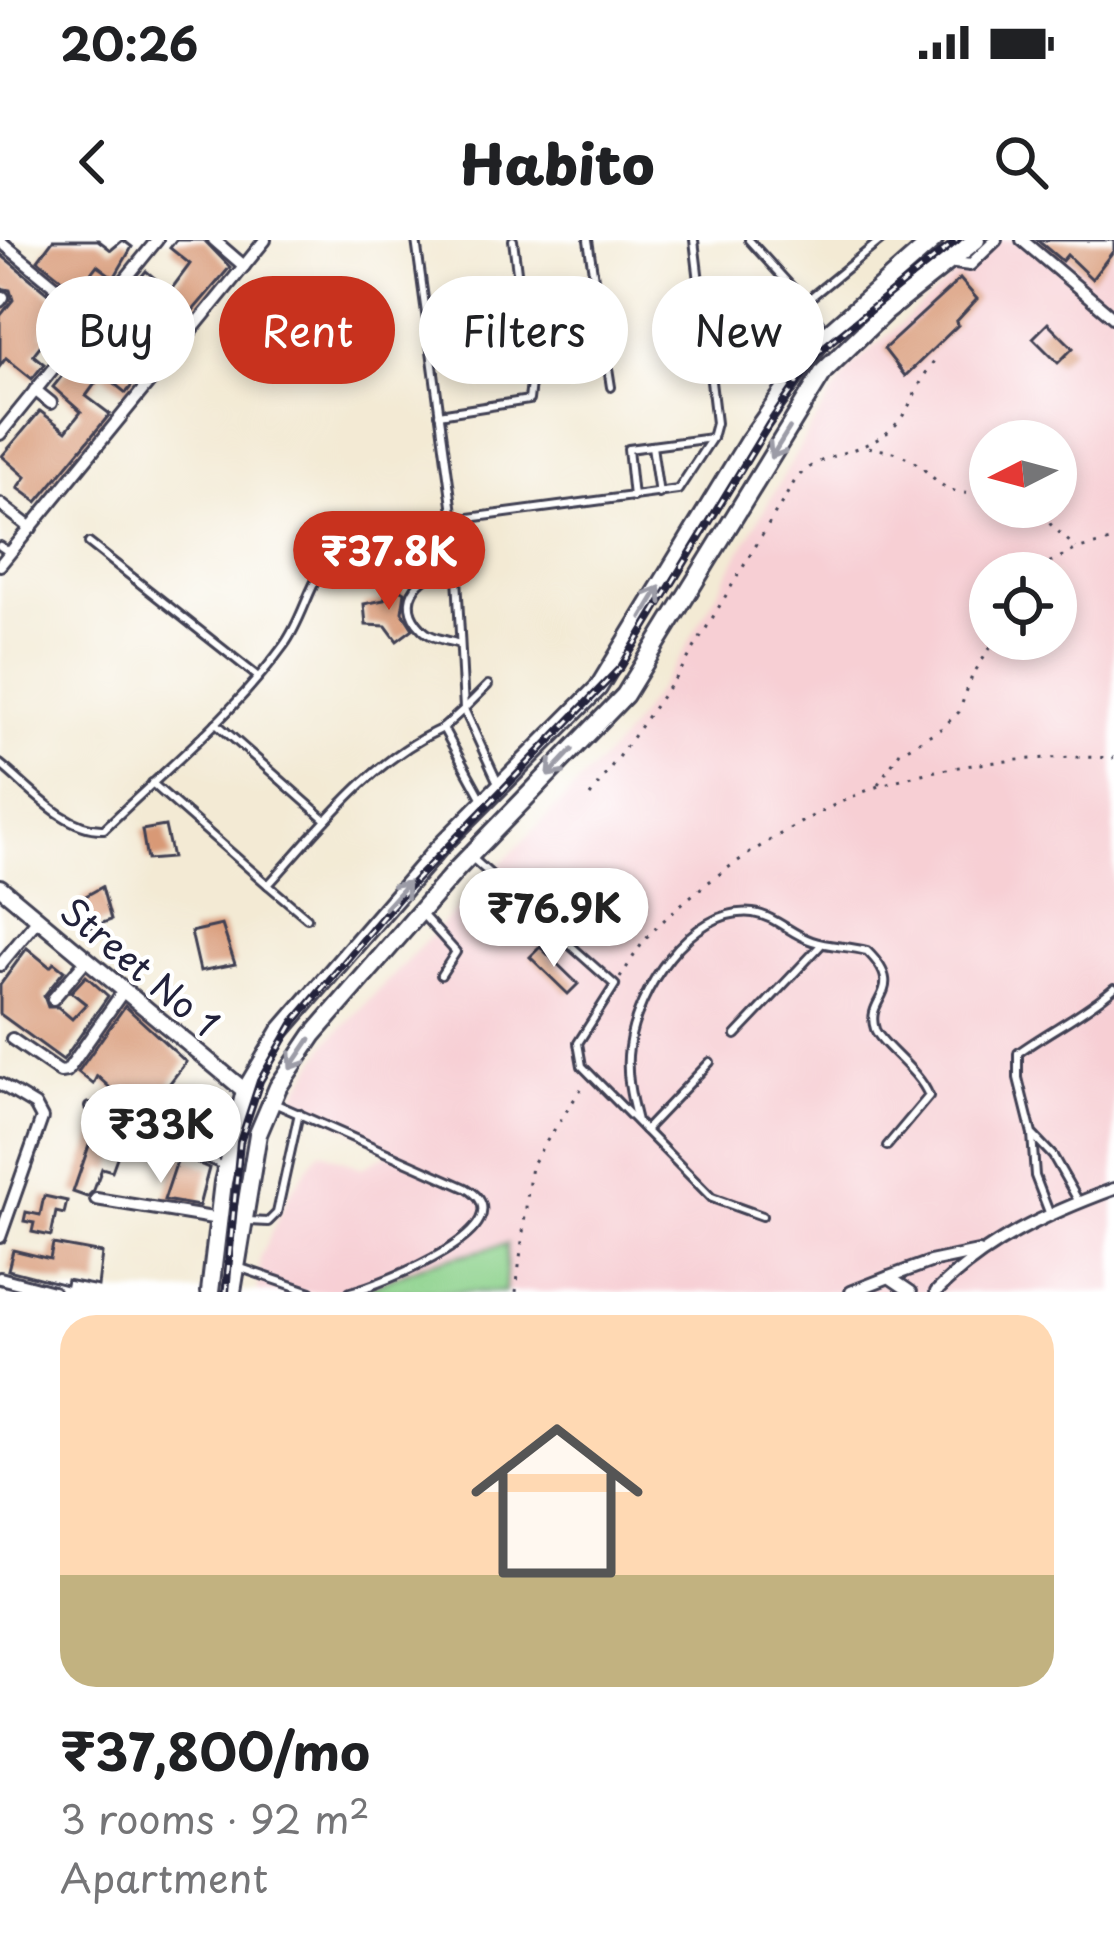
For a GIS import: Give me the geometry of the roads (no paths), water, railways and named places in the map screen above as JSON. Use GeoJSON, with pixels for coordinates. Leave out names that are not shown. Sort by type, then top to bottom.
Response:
{"type":"FeatureCollection","features":[{"type":"Feature","properties":{"kind":"main road"},"geometry":{"type":"LineString","coordinates":[[211,1292],[227,1168],[244,1091],[280,1032],[483,802],[598,688],[748,442],[827,334],[934,240]]}},
{"type":"Feature","properties":{"kind":"main road"},"geometry":{"type":"LineString","coordinates":[[232,1292],[252,1155],[271,1101],[313,1035],[419,911],[625,694],[824,371],[885,313],[976,240]]}},
{"type":"Feature","properties":{"kind":"main road"},"geometry":{"type":"LineString","coordinates":[[613,663],[634,679]]}},
{"type":"Feature","properties":{"kind":"main road"},"geometry":{"type":"LineString","coordinates":[[348,950],[367,969]]}},
{"type":"Feature","properties":{"kind":"street"},"geometry":{"type":"LineString","coordinates":[[128,276],[157,240]]}},
{"type":"Feature","properties":{"kind":"street"},"geometry":{"type":"LineString","coordinates":[[214,240],[244,266]]}},
{"type":"Feature","properties":{"kind":"street"},"geometry":{"type":"LineString","coordinates":[[0,565],[5,549],[31,529],[265,240]]}},
{"type":"Feature","properties":{"kind":"street"},"geometry":{"type":"LineString","coordinates":[[948,262],[970,265],[996,240]]}},
{"type":"Feature","properties":{"kind":"street"},"geometry":{"type":"LineString","coordinates":[[1022,240],[1114,317]]}},
{"type":"Feature","properties":{"kind":"street"},"geometry":{"type":"LineString","coordinates":[[0,241],[43,276]]}},
{"type":"Feature","properties":{"kind":"street"},"geometry":{"type":"LineString","coordinates":[[0,434],[40,384]]}},
{"type":"Feature","properties":{"kind":"street"},"geometry":{"type":"LineString","coordinates":[[35,390],[51,403]]}},
{"type":"Feature","properties":{"kind":"street"},"geometry":{"type":"LineString","coordinates":[[0,504],[31,529]]}},
{"type":"Feature","properties":{"kind":"street","name":"Street No 1"},"geometry":{"type":"LineString","coordinates":[[0,886],[244,1091]]}},
{"type":"Feature","properties":{"kind":"street"},"geometry":{"type":"LineString","coordinates":[[0,965],[38,919]]}},
{"type":"Feature","properties":{"kind":"street"},"geometry":{"type":"LineString","coordinates":[[53,999],[87,959]]}},
{"type":"Feature","properties":{"kind":"street"},"geometry":{"type":"LineString","coordinates":[[12,1040],[60,1072],[67,1071],[124,990]]}},
{"type":"Feature","properties":{"kind":"street"},"geometry":{"type":"LineString","coordinates":[[0,1084],[35,1105],[42,1118],[6,1199],[0,1238]]}},
{"type":"Feature","properties":{"kind":"street"},"geometry":{"type":"LineString","coordinates":[[936,1292],[984,1252],[1050,1215],[1114,1189]]}},
{"type":"Feature","properties":{"kind":"street"},"geometry":{"type":"LineString","coordinates":[[95,1199],[219,1219]]}},
{"type":"Feature","properties":{"kind":"street"},"geometry":{"type":"LineString","coordinates":[[851,1292],[930,1262],[984,1252]]}},
{"type":"Feature","properties":{"kind":"street"},"geometry":{"type":"LineString","coordinates":[[889,1277],[911,1292]]}},
{"type":"Feature","properties":{"kind":"street"},"geometry":{"type":"LineString","coordinates":[[0,1278],[53,1292]]}},
{"type":"Feature","properties":{"kind":"lane"},"geometry":{"type":"LineString","coordinates":[[416,240],[454,520],[464,709],[500,787]]}},
{"type":"Feature","properties":{"kind":"lane"},"geometry":{"type":"LineString","coordinates":[[440,414],[529,400],[531,383],[513,240]]}},
{"type":"Feature","properties":{"kind":"lane"},"geometry":{"type":"LineString","coordinates":[[588,240],[611,387]]}},
{"type":"Feature","properties":{"kind":"lane"},"geometry":{"type":"LineString","coordinates":[[0,764],[74,824],[104,829],[216,723],[287,642],[318,573],[341,547],[361,536],[454,520],[678,490],[712,438],[716,423],[694,240]]}},
{"type":"Feature","properties":{"kind":"lane"},"geometry":{"type":"LineString","coordinates":[[749,240],[782,276]]}},
{"type":"Feature","properties":{"kind":"lane"},"geometry":{"type":"LineString","coordinates":[[824,286],[881,240]]}},
{"type":"Feature","properties":{"kind":"lane"},"geometry":{"type":"LineString","coordinates":[[824,330],[827,334]]}},
{"type":"Feature","properties":{"kind":"lane"},"geometry":{"type":"LineString","coordinates":[[633,497],[628,448],[712,438]]}},
{"type":"Feature","properties":{"kind":"lane"},"geometry":{"type":"LineString","coordinates":[[652,446],[659,494]]}},
{"type":"Feature","properties":{"kind":"lane"},"geometry":{"type":"LineString","coordinates":[[89,543],[257,676]]}},
{"type":"Feature","properties":{"kind":"lane"},"geometry":{"type":"LineString","coordinates":[[456,567],[423,577],[411,604],[421,628],[460,644]]}},
{"type":"Feature","properties":{"kind":"lane"},"geometry":{"type":"LineString","coordinates":[[268,885],[378,767],[407,744],[443,728],[488,685]]}},
{"type":"Feature","properties":{"kind":"lane"},"geometry":{"type":"LineString","coordinates":[[216,723],[326,820]]}},
{"type":"Feature","properties":{"kind":"lane"},"geometry":{"type":"LineString","coordinates":[[443,728],[483,802]]}},
{"type":"Feature","properties":{"kind":"lane"},"geometry":{"type":"LineString","coordinates":[[152,783],[307,918]]}},
{"type":"Feature","properties":{"kind":"lane"},"geometry":{"type":"LineString","coordinates":[[470,856],[615,985],[578,1043],[577,1055],[591,1074],[712,1198],[762,1216]]}},
{"type":"Feature","properties":{"kind":"lane"},"geometry":{"type":"LineString","coordinates":[[419,911],[456,952],[441,975]]}},
{"type":"Feature","properties":{"kind":"lane"},"geometry":{"type":"LineString","coordinates":[[637,1121],[629,1044],[648,991],[670,953],[711,923],[750,912],[822,944],[867,951],[879,963],[886,983],[875,1029],[929,1096],[887,1146]]}},
{"type":"Feature","properties":{"kind":"lane"},"geometry":{"type":"LineString","coordinates":[[736,1035],[822,944]]}},
{"type":"Feature","properties":{"kind":"lane"},"geometry":{"type":"LineString","coordinates":[[1050,1215],[1035,1176],[1018,1053],[1114,988]]}},
{"type":"Feature","properties":{"kind":"lane"},"geometry":{"type":"LineString","coordinates":[[645,1130],[710,1062]]}},
{"type":"Feature","properties":{"kind":"lane"},"geometry":{"type":"LineString","coordinates":[[271,1101],[481,1196],[482,1219],[460,1241],[420,1264],[350,1292]]}},
{"type":"Feature","properties":{"kind":"lane"},"geometry":{"type":"LineString","coordinates":[[89,1108],[227,1168]]}},
{"type":"Feature","properties":{"kind":"lane"},"geometry":{"type":"LineString","coordinates":[[243,1221],[268,1222],[277,1213],[299,1113]]}},
{"type":"Feature","properties":{"kind":"lane"},"geometry":{"type":"LineString","coordinates":[[1032,1134],[1061,1168],[1079,1202]]}},
{"type":"Feature","properties":{"kind":"lane"},"geometry":{"type":"LineString","coordinates":[[237,1267],[311,1292]]}},
{"type":"Feature","properties":{"kind":"railway"},"geometry":{"type":"LineString","coordinates":[[226,1292],[240,1142],[260,1081],[294,1022],[402,894],[621,667],[818,352],[957,240]]}}]}
